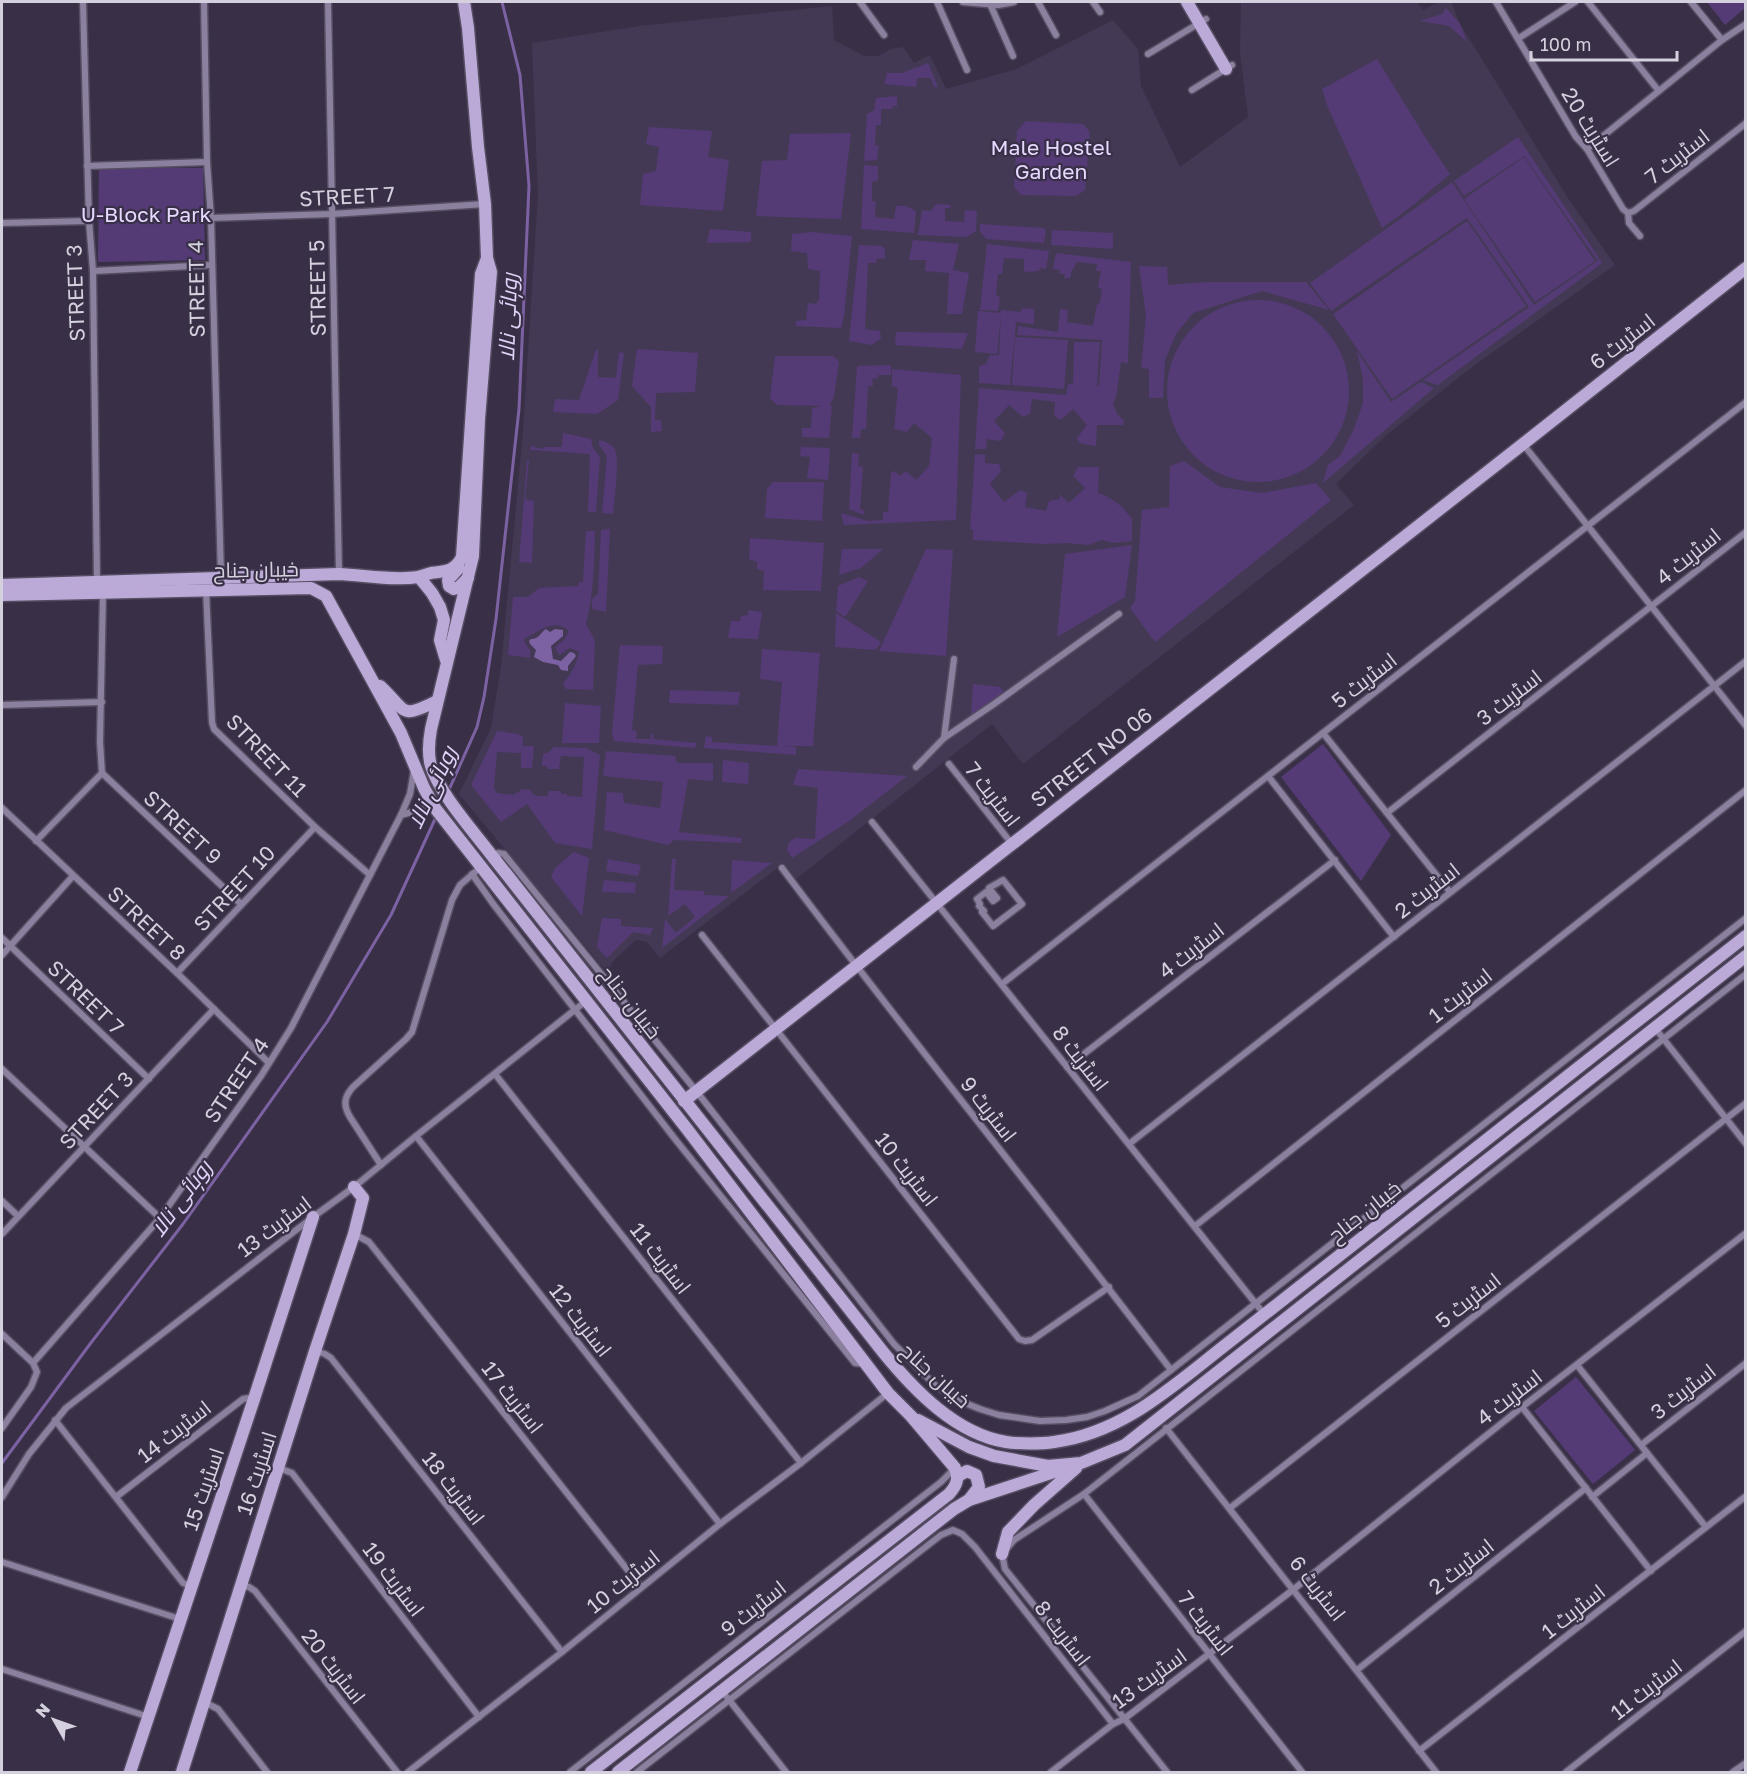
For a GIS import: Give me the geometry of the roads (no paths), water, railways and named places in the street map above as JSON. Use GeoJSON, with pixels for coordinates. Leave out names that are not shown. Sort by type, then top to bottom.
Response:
{"type":"FeatureCollection","features":[{"type":"Feature","properties":{"kind":"main road"},"geometry":{"type":"LineString","coordinates":[[464,2],[485,204],[487,258],[481,274],[462,557],[459,568],[447,584],[454,589],[468,578]]}},
{"type":"Feature","properties":{"kind":"main road"},"geometry":{"type":"LineString","coordinates":[[1187,2],[1203,21]]}},
{"type":"Feature","properties":{"kind":"main road"},"geometry":{"type":"LineString","coordinates":[[1194,2],[1229,67]]}},
{"type":"Feature","properties":{"kind":"main road","name":"خیبان جناح"},"geometry":{"type":"LineString","coordinates":[[487,258],[491,272],[472,556],[429,741],[429,755],[434,773],[440,786],[493,857],[883,1352],[915,1388],[947,1415],[981,1434],[1007,1442],[1053,1442],[1098,1432],[1114,1424],[1142,1401],[1264,1314],[1746,936]]}},
{"type":"Feature","properties":{"kind":"main road","name":"اسٹریٹ 6"},"geometry":{"type":"LineString","coordinates":[[1523,444],[1746,268]]}},
{"type":"Feature","properties":{"kind":"main road","name":"STREET NO 06"},"geometry":{"type":"LineString","coordinates":[[684,1101],[1523,444]]}},
{"type":"Feature","properties":{"kind":"main road","name":"خیبان جناح"},"geometry":{"type":"LineString","coordinates":[[2,595],[220,576],[339,574],[418,577],[449,570],[462,557]]}},
{"type":"Feature","properties":{"kind":"main road"},"geometry":{"type":"LineString","coordinates":[[418,577],[432,593],[440,607],[444,620],[440,640],[446,661]]}},
{"type":"Feature","properties":{"kind":"main road","name":"خیبان جناح"},"geometry":{"type":"LineString","coordinates":[[2,585],[206,590],[311,588],[322,592],[401,733],[434,807],[477,870],[587,1001],[888,1393],[911,1416],[956,1472]]}},
{"type":"Feature","properties":{"kind":"main road"},"geometry":{"type":"LineString","coordinates":[[371,678],[400,708],[408,713],[437,701]]}},
{"type":"Feature","properties":{"kind":"main road","name":"خیبان جناح"},"geometry":{"type":"LineString","coordinates":[[911,1416],[969,1447],[994,1456],[1048,1466],[1081,1463],[1125,1444],[1746,956]]}},
{"type":"Feature","properties":{"kind":"main road","name":"اسٹریٹ 16"},"geometry":{"type":"LineString","coordinates":[[183,1773],[354,1234],[363,1198],[354,1187]]}},
{"type":"Feature","properties":{"kind":"main road","name":"اسٹریٹ 15"},"geometry":{"type":"LineString","coordinates":[[130,1773],[312,1217]]}},
{"type":"Feature","properties":{"kind":"main road"},"geometry":{"type":"LineString","coordinates":[[618,1773],[725,1696],[954,1509],[969,1500],[1081,1463]]}},
{"type":"Feature","properties":{"kind":"main road"},"geometry":{"type":"LineString","coordinates":[[1002,1554],[1008,1532],[1081,1463]]}},
{"type":"Feature","properties":{"kind":"main road"},"geometry":{"type":"LineString","coordinates":[[591,1773],[949,1494],[956,1486],[956,1472],[967,1471],[976,1475],[979,1487],[969,1500]]}},
{"type":"Feature","properties":{"kind":"street","name":"STREET 3"},"geometry":{"type":"LineString","coordinates":[[83,2],[89,221],[93,272],[100,588]]}},
{"type":"Feature","properties":{"kind":"street","name":"STREET 4"},"geometry":{"type":"LineString","coordinates":[[204,2],[220,576]]}},
{"type":"Feature","properties":{"kind":"street","name":"STREET 5"},"geometry":{"type":"LineString","coordinates":[[328,2],[339,574]]}},
{"type":"Feature","properties":{"kind":"street"},"geometry":{"type":"LineString","coordinates":[[860,2],[884,35]]}},
{"type":"Feature","properties":{"kind":"street"},"geometry":{"type":"LineString","coordinates":[[937,2],[966,70]]}},
{"type":"Feature","properties":{"kind":"street"},"geometry":{"type":"LineString","coordinates":[[963,2],[999,5],[1014,2]]}},
{"type":"Feature","properties":{"kind":"street"},"geometry":{"type":"LineString","coordinates":[[1038,2],[1056,35]]}},
{"type":"Feature","properties":{"kind":"street"},"geometry":{"type":"LineString","coordinates":[[1093,2],[1100,12]]}},
{"type":"Feature","properties":{"kind":"street","name":"اسٹریٹ 20"},"geometry":{"type":"LineString","coordinates":[[1496,2],[1576,137],[1587,149],[1623,209],[1628,213],[1629,223],[1641,236]]}},
{"type":"Feature","properties":{"kind":"street"},"geometry":{"type":"LineString","coordinates":[[1519,38],[1575,2]]}},
{"type":"Feature","properties":{"kind":"street"},"geometry":{"type":"LineString","coordinates":[[1588,2],[1658,90]]}},
{"type":"Feature","properties":{"kind":"street"},"geometry":{"type":"LineString","coordinates":[[1692,2],[1722,39]]}},
{"type":"Feature","properties":{"kind":"street"},"geometry":{"type":"LineString","coordinates":[[990,4],[1013,56]]}},
{"type":"Feature","properties":{"kind":"street"},"geometry":{"type":"LineString","coordinates":[[1148,54],[1203,21]]}},
{"type":"Feature","properties":{"kind":"street"},"geometry":{"type":"LineString","coordinates":[[1587,149],[1722,39],[1746,24]]}},
{"type":"Feature","properties":{"kind":"street"},"geometry":{"type":"LineString","coordinates":[[1192,90],[1229,67]]}},
{"type":"Feature","properties":{"kind":"street","name":"اسٹریٹ 7"},"geometry":{"type":"LineString","coordinates":[[1628,213],[1634,211],[1746,123]]}},
{"type":"Feature","properties":{"kind":"street"},"geometry":{"type":"LineString","coordinates":[[87,166],[207,162]]}},
{"type":"Feature","properties":{"kind":"street","name":"STREET 7"},"geometry":{"type":"LineString","coordinates":[[211,218],[332,214],[485,204]]}},
{"type":"Feature","properties":{"kind":"street"},"geometry":{"type":"LineString","coordinates":[[2,224],[89,221]]}},
{"type":"Feature","properties":{"kind":"street"},"geometry":{"type":"LineString","coordinates":[[93,272],[211,266]]}},
{"type":"Feature","properties":{"kind":"street","name":"اسٹریٹ 5"},"geometry":{"type":"LineString","coordinates":[[1002,984],[1746,402]]}},
{"type":"Feature","properties":{"kind":"street"},"geometry":{"type":"LineString","coordinates":[[1523,444],[1746,726]]}},
{"type":"Feature","properties":{"kind":"street","name":"اسٹریٹ 4"},"geometry":{"type":"LineString","coordinates":[[1652,607],[1746,532]]}},
{"type":"Feature","properties":{"kind":"street"},"geometry":{"type":"LineString","coordinates":[[36,841],[102,773],[100,588]]}},
{"type":"Feature","properties":{"kind":"street","name":"STREET 11"},"geometry":{"type":"LineString","coordinates":[[206,590],[214,729],[315,827],[370,875]]}},
{"type":"Feature","properties":{"kind":"street","name":"اسٹریٹ 3"},"geometry":{"type":"LineString","coordinates":[[1387,813],[1652,607]]}},
{"type":"Feature","properties":{"kind":"street"},"geometry":{"type":"LineString","coordinates":[[915,767],[944,738],[1119,614]]}},
{"type":"Feature","properties":{"kind":"street"},"geometry":{"type":"LineString","coordinates":[[944,738],[954,659]]}},
{"type":"Feature","properties":{"kind":"street","name":"اسٹریٹ 2"},"geometry":{"type":"LineString","coordinates":[[1129,1144],[1746,661]]}},
{"type":"Feature","properties":{"kind":"street"},"geometry":{"type":"LineString","coordinates":[[2,705],[102,702]]}},
{"type":"Feature","properties":{"kind":"street"},"geometry":{"type":"LineString","coordinates":[[1323,733],[1450,892]]}},
{"type":"Feature","properties":{"kind":"street","name":"اسٹریٹ 7"},"geometry":{"type":"LineString","coordinates":[[949,764],[1012,844]]}},
{"type":"Feature","properties":{"kind":"street","name":"STREET 4"},"geometry":{"type":"LineString","coordinates":[[33,1363],[160,1218],[261,1076],[291,1028],[401,815],[410,794],[415,766]]}},
{"type":"Feature","properties":{"kind":"street","name":"STREET 9"},"geometry":{"type":"LineString","coordinates":[[102,773],[241,904]]}},
{"type":"Feature","properties":{"kind":"street"},"geometry":{"type":"LineString","coordinates":[[1269,776],[1394,937]]}},
{"type":"Feature","properties":{"kind":"street","name":"اسٹریٹ 1"},"geometry":{"type":"LineString","coordinates":[[1195,1226],[1746,790]]}},
{"type":"Feature","properties":{"kind":"street"},"geometry":{"type":"LineString","coordinates":[[401,815],[434,807]]}},
{"type":"Feature","properties":{"kind":"street","name":"STREET 8"},"geometry":{"type":"LineString","coordinates":[[2,808],[269,1063]]}},
{"type":"Feature","properties":{"kind":"street","name":"اسٹریٹ 8"},"geometry":{"type":"LineString","coordinates":[[872,822],[1264,1314]]}},
{"type":"Feature","properties":{"kind":"street","name":"STREET 10"},"geometry":{"type":"LineString","coordinates":[[177,973],[315,827]]}},
{"type":"Feature","properties":{"kind":"street"},"geometry":{"type":"LineString","coordinates":[[493,857],[498,853],[504,854],[697,1092],[894,1344],[936,1386],[964,1403],[999,1415],[1040,1421],[1087,1417],[1142,1401],[1171,1370],[1256,1302],[1746,918]]}},
{"type":"Feature","properties":{"kind":"street","name":"اسٹریٹ 4"},"geometry":{"type":"LineString","coordinates":[[1067,1067],[1335,860]]}},
{"type":"Feature","properties":{"kind":"street","name":"اسٹریٹ 9"},"geometry":{"type":"LineString","coordinates":[[782,868],[855,967],[1109,1287],[1171,1370]]}},
{"type":"Feature","properties":{"kind":"street"},"geometry":{"type":"LineString","coordinates":[[381,1165],[345,1109],[347,1093],[411,1032],[452,900],[460,885],[477,870],[494,905],[675,1138],[855,1363],[867,1364]]}},
{"type":"Feature","properties":{"kind":"street"},"geometry":{"type":"LineString","coordinates":[[2,956],[73,876]]}},
{"type":"Feature","properties":{"kind":"street"},"geometry":{"type":"LineString","coordinates":[[1003,880],[1022,904],[993,926],[982,912],[984,911],[977,899],[986,892],[993,901],[997,898],[989,888],[1003,880]]}},
{"type":"Feature","properties":{"kind":"street","name":"اسٹریٹ 10"},"geometry":{"type":"LineString","coordinates":[[702,935],[1019,1338],[1025,1341],[1032,1340],[1109,1287]]}},
{"type":"Feature","properties":{"kind":"street","name":"STREET 7"},"geometry":{"type":"LineString","coordinates":[[2,938],[149,1079]]}},
{"type":"Feature","properties":{"kind":"street"},"geometry":{"type":"LineString","coordinates":[[1167,1773],[1005,1569],[1002,1554],[1014,1540],[1084,1494],[1746,974]]}},
{"type":"Feature","properties":{"kind":"street","name":"اسٹریٹ 13"},"geometry":{"type":"LineString","coordinates":[[2,1497],[29,1454],[66,1408],[354,1187],[587,1001]]}},
{"type":"Feature","properties":{"kind":"street","name":"STREET 3"},"geometry":{"type":"LineString","coordinates":[[2,1234],[214,1009]]}},
{"type":"Feature","properties":{"kind":"street"},"geometry":{"type":"LineString","coordinates":[[1654,1027],[1746,1144]]}},
{"type":"Feature","properties":{"kind":"street"},"geometry":{"type":"LineString","coordinates":[[2,1069],[160,1218]]}},
{"type":"Feature","properties":{"kind":"street","name":"اسٹریٹ 11"},"geometry":{"type":"LineString","coordinates":[[495,1074],[801,1463]]}},
{"type":"Feature","properties":{"kind":"street"},"geometry":{"type":"LineString","coordinates":[[1726,1119],[1746,1103]]}},
{"type":"Feature","properties":{"kind":"street","name":"اسٹریٹ 5"},"geometry":{"type":"LineString","coordinates":[[1230,1508],[1726,1119]]}},
{"type":"Feature","properties":{"kind":"street"},"geometry":{"type":"LineString","coordinates":[[675,1138],[687,1129]]}},
{"type":"Feature","properties":{"kind":"street","name":"اسٹریٹ 12"},"geometry":{"type":"LineString","coordinates":[[416,1136],[720,1524]]}},
{"type":"Feature","properties":{"kind":"street"},"geometry":{"type":"LineString","coordinates":[[2,1201],[18,1216]]}},
{"type":"Feature","properties":{"kind":"street","name":"اسٹریٹ 4"},"geometry":{"type":"LineString","coordinates":[[1294,1589],[1522,1407],[1746,1233]]}},
{"type":"Feature","properties":{"kind":"street","name":"اسٹریٹ 17"},"geometry":{"type":"LineString","coordinates":[[354,1234],[369,1242],[641,1587]]}},
{"type":"Feature","properties":{"kind":"street"},"geometry":{"type":"LineString","coordinates":[[2,1334],[33,1363],[37,1371],[36,1379],[2,1428]]}},
{"type":"Feature","properties":{"kind":"street"},"geometry":{"type":"LineString","coordinates":[[883,1352],[894,1344]]}},
{"type":"Feature","properties":{"kind":"street","name":"اسٹریٹ 18"},"geometry":{"type":"LineString","coordinates":[[315,1352],[331,1358],[562,1652]]}},
{"type":"Feature","properties":{"kind":"street","name":"اسٹریٹ 3"},"geometry":{"type":"LineString","coordinates":[[1641,1445],[1746,1363]]}},
{"type":"Feature","properties":{"kind":"street"},"geometry":{"type":"LineString","coordinates":[[1577,1365],[1706,1527]]}},
{"type":"Feature","properties":{"kind":"street","name":"اسٹریٹ 10"},"geometry":{"type":"LineString","coordinates":[[408,1773],[888,1393]]}},
{"type":"Feature","properties":{"kind":"street","name":"اسٹریٹ 14"},"geometry":{"type":"LineString","coordinates":[[116,1497],[243,1399],[254,1399]]}},
{"type":"Feature","properties":{"kind":"street"},"geometry":{"type":"LineString","coordinates":[[1522,1407],[1651,1571]]}},
{"type":"Feature","properties":{"kind":"street"},"geometry":{"type":"LineString","coordinates":[[55,1420],[183,1583],[191,1586]]}},
{"type":"Feature","properties":{"kind":"street","name":"اسٹریٹ 6"},"geometry":{"type":"LineString","coordinates":[[1166,1428],[1437,1773]]}},
{"type":"Feature","properties":{"kind":"street"},"geometry":{"type":"LineString","coordinates":[[1592,1497],[1647,1453]]}},
{"type":"Feature","properties":{"kind":"street","name":"اسٹریٹ 19"},"geometry":{"type":"LineString","coordinates":[[279,1467],[292,1473],[479,1717]]}},
{"type":"Feature","properties":{"kind":"street","name":"اسٹریٹ 9"},"geometry":{"type":"LineString","coordinates":[[570,1773],[956,1472]]}},
{"type":"Feature","properties":{"kind":"street","name":"اسٹریٹ 2"},"geometry":{"type":"LineString","coordinates":[[1357,1670],[1586,1488]]}},
{"type":"Feature","properties":{"kind":"street","name":"اسٹریٹ 7"},"geometry":{"type":"LineString","coordinates":[[1084,1494],[1302,1773]]}},
{"type":"Feature","properties":{"kind":"street","name":"اسٹریٹ 1"},"geometry":{"type":"LineString","coordinates":[[1419,1751],[1746,1496]]}},
{"type":"Feature","properties":{"kind":"street","name":"اسٹریٹ 8"},"geometry":{"type":"LineString","coordinates":[[638,1773],[725,1696],[947,1531],[952,1530],[962,1534],[987,1563],[1113,1724]]}},
{"type":"Feature","properties":{"kind":"street"},"geometry":{"type":"LineString","coordinates":[[2,1562],[180,1619]]}},
{"type":"Feature","properties":{"kind":"street","name":"اسٹریٹ 20"},"geometry":{"type":"LineString","coordinates":[[241,1586],[255,1591],[397,1773]]}},
{"type":"Feature","properties":{"kind":"street","name":"اسٹریٹ 13"},"geometry":{"type":"LineString","coordinates":[[1051,1773],[1294,1589]]}},
{"type":"Feature","properties":{"kind":"street","name":"اسٹریٹ 11"},"geometry":{"type":"LineString","coordinates":[[1566,1773],[1746,1631]]}},
{"type":"Feature","properties":{"kind":"street"},"geometry":{"type":"LineString","coordinates":[[2,1669],[149,1717]]}},
{"type":"Feature","properties":{"kind":"street"},"geometry":{"type":"LineString","coordinates":[[725,1696],[786,1773]]}},
{"type":"Feature","properties":{"kind":"street"},"geometry":{"type":"LineString","coordinates":[[204,1701],[218,1709],[267,1773]]}},
{"type":"Feature","properties":{"kind":"street"},"geometry":{"type":"LineString","coordinates":[[1733,1773],[1746,1763]]}},
{"type":"Feature","properties":{"kind":"waterway","name":"روہائی نالا"},"geometry":{"type":"LineString","coordinates":[[448,792],[477,727],[484,697],[496,619],[519,409],[529,186],[520,75],[502,2]]}},
{"type":"Feature","properties":{"kind":"waterway","name":"روہائی نالا"},"geometry":{"type":"LineString","coordinates":[[2,1463],[183,1224],[327,1022],[391,915],[436,817]]}},
{"type":"Feature","properties":{"kind":"park label","name":"Male Hostel Garden"},"geometry":{"type":"Point","coordinates":[1051,159]}},
{"type":"Feature","properties":{"kind":"park label","name":"U-Block Park"},"geometry":{"type":"Point","coordinates":[146,214]}}]}
